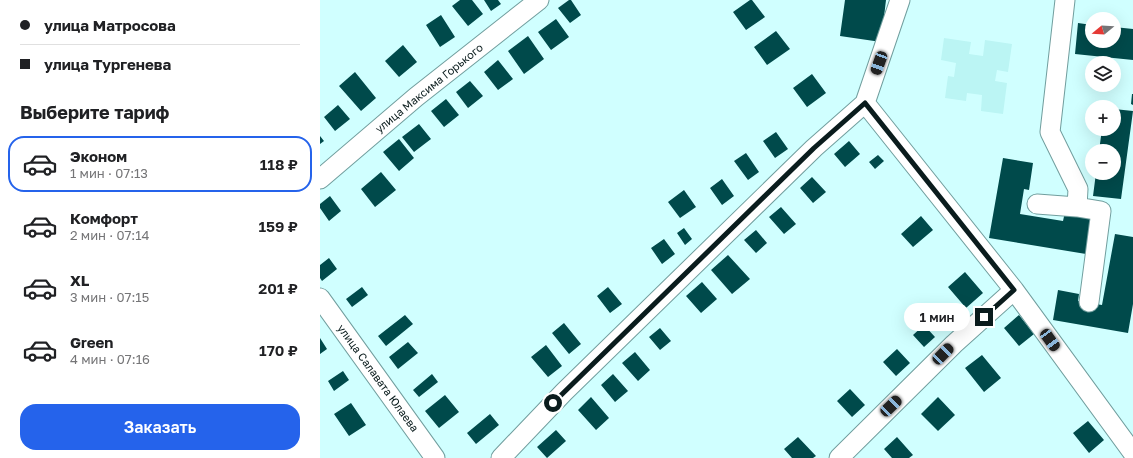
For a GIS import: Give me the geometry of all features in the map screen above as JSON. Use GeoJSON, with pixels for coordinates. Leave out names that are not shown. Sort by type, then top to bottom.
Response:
{"type":"FeatureCollection","features":[{"type":"Feature","properties":{"kind":"street","name":"улица Максима Горького"},"geometry":{"type":"LineString","coordinates":[[320,179],[416,96],[539,0]]}},
{"type":"Feature","properties":{"kind":"street"},"geometry":{"type":"LineString","coordinates":[[501,458],[564,392],[808,153],[865,103],[900,0]]}},
{"type":"Feature","properties":{"kind":"street"},"geometry":{"type":"LineString","coordinates":[[1065,0],[1050,132],[1078,189],[1077,207]]}},
{"type":"Feature","properties":{"kind":"street"},"geometry":{"type":"LineString","coordinates":[[865,103],[1014,290],[1133,453]]}},
{"type":"Feature","properties":{"kind":"street"},"geometry":{"type":"LineString","coordinates":[[1037,204],[1077,207],[1101,211],[1089,302]]}},
{"type":"Feature","properties":{"kind":"street"},"geometry":{"type":"LineString","coordinates":[[839,458],[954,344],[1014,290]]}},
{"type":"Feature","properties":{"kind":"street","name":"улица Салавата Юлаева"},"geometry":{"type":"LineString","coordinates":[[320,298],[435,458]]}},
{"type":"Feature","properties":{"kind":"shaded area"},"geometry":{"type":"Polygon","coordinates":[[[944,38],[971,42],[969,54],[983,56],[985,40],[1012,44],[1008,72],[997,70],[995,81],[1007,83],[1003,114],[981,111],[982,95],[967,93],[966,101],[945,98],[948,76],[954,77],[956,63],[941,60],[944,38]]]}},
{"type":"Feature","properties":{"kind":"building"},"geometry":{"type":"Polygon","coordinates":[[[460,0],[472,0],[483,14],[468,26],[452,6],[460,0]]]}},
{"type":"Feature","properties":{"kind":"building"},"geometry":{"type":"Polygon","coordinates":[[[484,0],[498,0],[501,4],[491,11],[484,0]]]}},
{"type":"Feature","properties":{"kind":"building"},"geometry":{"type":"Polygon","coordinates":[[[571,0],[581,15],[570,23],[558,8],[571,0]]]}},
{"type":"Feature","properties":{"kind":"building"},"geometry":{"type":"Polygon","coordinates":[[[752,0],[765,17],[746,30],[733,12],[752,0]]]}},
{"type":"Feature","properties":{"kind":"building"},"geometry":{"type":"Polygon","coordinates":[[[845,0],[886,0],[881,42],[840,36],[845,0]]]}},
{"type":"Feature","properties":{"kind":"building"},"geometry":{"type":"Polygon","coordinates":[[[441,15],[455,37],[440,47],[426,25],[441,15]]]}},
{"type":"Feature","properties":{"kind":"building"},"geometry":{"type":"Polygon","coordinates":[[[556,19],[569,37],[551,50],[538,32],[556,19]]]}},
{"type":"Feature","properties":{"kind":"building"},"geometry":{"type":"Polygon","coordinates":[[[1078,23],[1085,24],[1085,48],[1121,48],[1121,28],[1133,29],[1133,60],[1121,59],[1121,56],[1075,54],[1078,23]]]}},
{"type":"Feature","properties":{"kind":"building"},"geometry":{"type":"Polygon","coordinates":[[[776,31],[790,49],[767,65],[754,47],[776,31]]]}},
{"type":"Feature","properties":{"kind":"building"},"geometry":{"type":"Polygon","coordinates":[[[528,36],[544,59],[524,74],[508,51],[528,36]]]}},
{"type":"Feature","properties":{"kind":"building"},"geometry":{"type":"Polygon","coordinates":[[[403,45],[417,62],[399,77],[385,61],[403,45]]]}},
{"type":"Feature","properties":{"kind":"building"},"geometry":{"type":"Polygon","coordinates":[[[498,60],[513,79],[498,90],[484,72],[498,60]]]}},
{"type":"Feature","properties":{"kind":"building"},"geometry":{"type":"Polygon","coordinates":[[[355,72],[376,98],[361,111],[339,86],[355,72]]]}},
{"type":"Feature","properties":{"kind":"building"},"geometry":{"type":"Polygon","coordinates":[[[812,74],[826,93],[807,107],[793,88],[812,74]]]}},
{"type":"Feature","properties":{"kind":"building"},"geometry":{"type":"Polygon","coordinates":[[[470,81],[483,96],[468,108],[456,92],[470,81]]]}},
{"type":"Feature","properties":{"kind":"building"},"geometry":{"type":"Polygon","coordinates":[[[1133,94],[1133,105],[1131,104],[1133,94]]]}},
{"type":"Feature","properties":{"kind":"building"},"geometry":{"type":"Polygon","coordinates":[[[446,99],[459,115],[444,127],[431,111],[446,99]]]}},
{"type":"Feature","properties":{"kind":"building"},"geometry":{"type":"Polygon","coordinates":[[[338,105],[350,119],[335,131],[324,117],[338,105]]]}},
{"type":"Feature","properties":{"kind":"building"},"geometry":{"type":"Polygon","coordinates":[[[1121,110],[1133,111],[1121,199],[1093,196],[1095,180],[1121,180],[1121,144],[1100,144],[1101,136],[1121,136],[1121,110]]]}},
{"type":"Feature","properties":{"kind":"building"},"geometry":{"type":"Polygon","coordinates":[[[419,124],[431,139],[414,152],[402,137],[419,124]]]}},
{"type":"Feature","properties":{"kind":"building"},"geometry":{"type":"Polygon","coordinates":[[[776,132],[788,149],[775,158],[763,141],[776,132]]]}},
{"type":"Feature","properties":{"kind":"building"},"geometry":{"type":"Polygon","coordinates":[[[320,136],[324,141],[320,144],[320,136]]]}},
{"type":"Feature","properties":{"kind":"building"},"geometry":{"type":"Polygon","coordinates":[[[399,139],[414,158],[399,171],[383,152],[399,139]]]}},
{"type":"Feature","properties":{"kind":"building"},"geometry":{"type":"Polygon","coordinates":[[[849,141],[860,154],[845,167],[834,154],[849,141]]]}},
{"type":"Feature","properties":{"kind":"building"},"geometry":{"type":"Polygon","coordinates":[[[746,153],[759,172],[748,180],[734,161],[746,153]]]}},
{"type":"Feature","properties":{"kind":"building"},"geometry":{"type":"Polygon","coordinates":[[[878,155],[884,161],[875,169],[869,162],[878,155]]]}},
{"type":"Feature","properties":{"kind":"building"},"geometry":{"type":"Polygon","coordinates":[[[1003,158],[1033,163],[1029,190],[1024,189],[1020,214],[1063,221],[1065,212],[1092,217],[1086,254],[989,238],[1003,158]]]}},
{"type":"Feature","properties":{"kind":"building"},"geometry":{"type":"Polygon","coordinates":[[[381,172],[396,190],[375,207],[361,189],[381,172]]]}},
{"type":"Feature","properties":{"kind":"building"},"geometry":{"type":"Polygon","coordinates":[[[812,177],[826,192],[813,203],[800,188],[812,177]]]}},
{"type":"Feature","properties":{"kind":"building"},"geometry":{"type":"Polygon","coordinates":[[[722,179],[734,196],[722,205],[710,188],[722,179]]]}},
{"type":"Feature","properties":{"kind":"building"},"geometry":{"type":"Polygon","coordinates":[[[684,190],[696,207],[680,218],[668,202],[684,190]]]}},
{"type":"Feature","properties":{"kind":"building"},"geometry":{"type":"Polygon","coordinates":[[[330,196],[341,211],[329,221],[320,208],[320,204],[330,196]]]}},
{"type":"Feature","properties":{"kind":"building"},"geometry":{"type":"Polygon","coordinates":[[[781,207],[796,224],[784,234],[769,217],[781,207]]]}},
{"type":"Feature","properties":{"kind":"building"},"geometry":{"type":"Polygon","coordinates":[[[921,216],[933,230],[913,247],[901,234],[921,216]]]}},
{"type":"Feature","properties":{"kind":"building"},"geometry":{"type":"Polygon","coordinates":[[[684,228],[692,239],[685,245],[677,233],[684,228]]]}},
{"type":"Feature","properties":{"kind":"building"},"geometry":{"type":"Polygon","coordinates":[[[756,230],[767,243],[756,253],[744,240],[756,230]]]}},
{"type":"Feature","properties":{"kind":"building"},"geometry":{"type":"Polygon","coordinates":[[[1115,234],[1133,237],[1133,304],[1128,333],[1053,320],[1058,290],[1079,294],[1078,301],[1102,305],[1115,234]]]}},
{"type":"Feature","properties":{"kind":"building"},"geometry":{"type":"Polygon","coordinates":[[[664,239],[675,254],[662,264],[651,248],[664,239]]]}},
{"type":"Feature","properties":{"kind":"building"},"geometry":{"type":"Polygon","coordinates":[[[728,255],[750,279],[732,294],[711,270],[728,255]]]}},
{"type":"Feature","properties":{"kind":"building"},"geometry":{"type":"Polygon","coordinates":[[[329,258],[337,269],[322,281],[320,278],[320,265],[329,258]]]}},
{"type":"Feature","properties":{"kind":"building"},"geometry":{"type":"Polygon","coordinates":[[[965,272],[983,293],[966,308],[948,287],[965,272]]]}},
{"type":"Feature","properties":{"kind":"building"},"geometry":{"type":"Polygon","coordinates":[[[702,282],[717,299],[701,313],[686,296],[702,282]]]}},
{"type":"Feature","properties":{"kind":"building"},"geometry":{"type":"Polygon","coordinates":[[[362,287],[368,295],[352,307],[346,299],[362,287]]]}},
{"type":"Feature","properties":{"kind":"building"},"geometry":{"type":"Polygon","coordinates":[[[608,287],[622,304],[610,313],[597,296],[608,287]]]}},
{"type":"Feature","properties":{"kind":"building"},"geometry":{"type":"Polygon","coordinates":[[[405,315],[413,324],[386,346],[378,336],[405,315]]]}},
{"type":"Feature","properties":{"kind":"building"},"geometry":{"type":"Polygon","coordinates":[[[1019,315],[1034,334],[1019,346],[1004,328],[1019,315]]]}},
{"type":"Feature","properties":{"kind":"building"},"geometry":{"type":"Polygon","coordinates":[[[564,323],[581,344],[569,354],[552,333],[564,323]]]}},
{"type":"Feature","properties":{"kind":"building"},"geometry":{"type":"Polygon","coordinates":[[[924,325],[935,337],[924,347],[913,335],[924,325]]]}},
{"type":"Feature","properties":{"kind":"building"},"geometry":{"type":"Polygon","coordinates":[[[660,328],[671,341],[660,350],[649,337],[660,328]]]}},
{"type":"Feature","properties":{"kind":"building"},"geometry":{"type":"Polygon","coordinates":[[[320,338],[327,349],[320,354],[320,338]]]}},
{"type":"Feature","properties":{"kind":"building"},"geometry":{"type":"Polygon","coordinates":[[[408,342],[418,353],[398,369],[389,357],[408,342]]]}},
{"type":"Feature","properties":{"kind":"building"},"geometry":{"type":"Polygon","coordinates":[[[546,345],[562,366],[548,377],[531,357],[546,345]]]}},
{"type":"Feature","properties":{"kind":"building"},"geometry":{"type":"Polygon","coordinates":[[[897,349],[910,363],[896,376],[883,362],[897,349]]]}},
{"type":"Feature","properties":{"kind":"building"},"geometry":{"type":"Polygon","coordinates":[[[635,352],[650,370],[638,381],[622,363],[635,352]]]}},
{"type":"Feature","properties":{"kind":"building"},"geometry":{"type":"Polygon","coordinates":[[[982,355],[1001,378],[984,392],[965,368],[982,355]]]}},
{"type":"Feature","properties":{"kind":"building"},"geometry":{"type":"Polygon","coordinates":[[[343,371],[349,380],[334,391],[328,381],[343,371]]]}},
{"type":"Feature","properties":{"kind":"building"},"geometry":{"type":"Polygon","coordinates":[[[432,374],[438,382],[419,397],[413,390],[432,374]]]}},
{"type":"Feature","properties":{"kind":"building"},"geometry":{"type":"Polygon","coordinates":[[[613,374],[628,391],[615,402],[601,385],[613,374]]]}},
{"type":"Feature","properties":{"kind":"building"},"geometry":{"type":"Polygon","coordinates":[[[850,389],[865,405],[852,417],[837,401],[850,389]]]}},
{"type":"Feature","properties":{"kind":"building"},"geometry":{"type":"Polygon","coordinates":[[[445,395],[459,412],[439,428],[425,411],[445,395]]]}},
{"type":"Feature","properties":{"kind":"building"},"geometry":{"type":"Polygon","coordinates":[[[591,397],[609,418],[596,430],[578,410],[591,397]]]}},
{"type":"Feature","properties":{"kind":"building"},"geometry":{"type":"Polygon","coordinates":[[[938,397],[955,415],[938,431],[921,414],[938,397]]]}},
{"type":"Feature","properties":{"kind":"building"},"geometry":{"type":"Polygon","coordinates":[[[351,403],[366,425],[349,436],[334,414],[351,403]]]}},
{"type":"Feature","properties":{"kind":"building"},"geometry":{"type":"Polygon","coordinates":[[[490,414],[499,425],[476,444],[467,433],[490,414]]]}},
{"type":"Feature","properties":{"kind":"building"},"geometry":{"type":"Polygon","coordinates":[[[1088,421],[1104,440],[1089,453],[1073,433],[1088,421]]]}},
{"type":"Feature","properties":{"kind":"building"},"geometry":{"type":"Polygon","coordinates":[[[556,430],[566,441],[547,458],[537,447],[556,430]]]}},
{"type":"Feature","properties":{"kind":"building"},"geometry":{"type":"Polygon","coordinates":[[[798,437],[816,456],[813,458],[792,458],[784,449],[798,437]]]}},
{"type":"Feature","properties":{"kind":"building"},"geometry":{"type":"Polygon","coordinates":[[[897,437],[913,455],[909,458],[892,458],[884,449],[897,437]]]}},
{"type":"Feature","properties":{"kind":"route"},"geometry":{"type":"LineString","coordinates":[[553,403],[814,148],[865,103],[1014,290],[984,317]]}}]}
